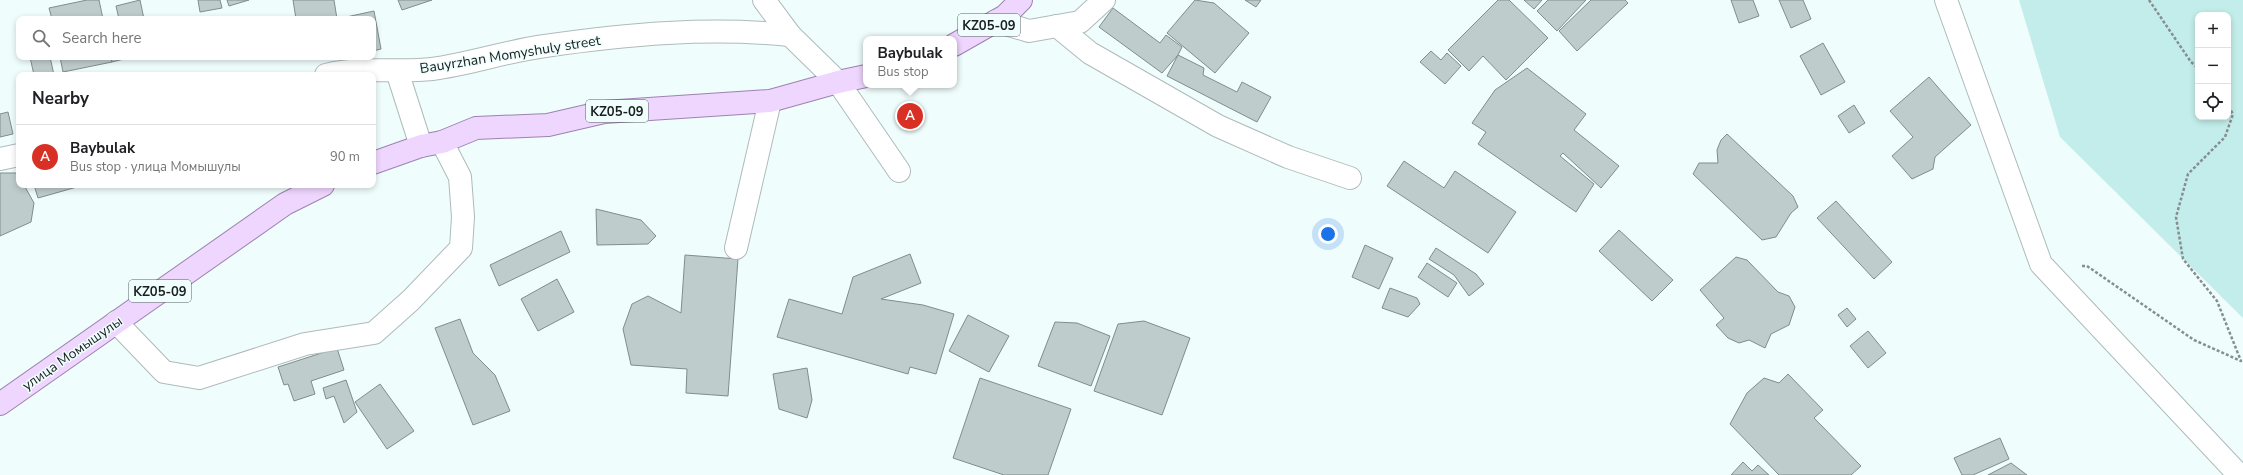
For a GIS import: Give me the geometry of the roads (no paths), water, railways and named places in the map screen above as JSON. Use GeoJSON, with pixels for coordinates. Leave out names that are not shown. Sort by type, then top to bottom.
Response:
{"type":"FeatureCollection","features":[{"type":"Feature","properties":{"kind":"main road","name":"KZ05-09"},"geometry":{"type":"LineString","coordinates":[[957,43],[1004,16],[1021,0]]}},
{"type":"Feature","properties":{"kind":"main road","name":"KZ05-09"},"geometry":{"type":"LineString","coordinates":[[376,162],[421,146],[442,142],[476,128],[548,125],[604,112],[770,101],[863,77]]}},
{"type":"Feature","properties":{"kind":"main road","name":"улица Момышулы"},"geometry":{"type":"LineString","coordinates":[[0,404],[285,204],[317,188]]}},
{"type":"Feature","properties":{"kind":"street"},"geometry":{"type":"LineString","coordinates":[[764,0],[790,35],[838,82],[899,170]]}},
{"type":"Feature","properties":{"kind":"street"},"geometry":{"type":"LineString","coordinates":[[996,21],[1029,31],[1080,22],[1104,0]]}},
{"type":"Feature","properties":{"kind":"street"},"geometry":{"type":"LineString","coordinates":[[1946,0],[2041,264],[2239,475]]}},
{"type":"Feature","properties":{"kind":"street"},"geometry":{"type":"LineString","coordinates":[[1057,26],[1090,53],[1218,126],[1288,157],[1350,178]]}},
{"type":"Feature","properties":{"kind":"street","name":"Bauyrzhan Momyshuly street"},"geometry":{"type":"LineString","coordinates":[[338,72],[433,69],[544,46],[680,31],[750,31],[790,35]]}},
{"type":"Feature","properties":{"kind":"street"},"geometry":{"type":"LineString","coordinates":[[397,71],[421,146]]}},
{"type":"Feature","properties":{"kind":"street"},"geometry":{"type":"LineString","coordinates":[[736,248],[770,101]]}},
{"type":"Feature","properties":{"kind":"street"},"geometry":{"type":"LineString","coordinates":[[116,322],[164,372],[198,378],[305,344],[374,333],[411,300],[461,248],[463,216],[460,177],[442,142]]}},
{"type":"Feature","properties":{"kind":"street"},"geometry":{"type":"LineString","coordinates":[[0,160],[16,156]]}},
{"type":"Feature","properties":{"kind":"place","name":"Baybulak"},"geometry":{"type":"Point","coordinates":[910,116]}}]}
